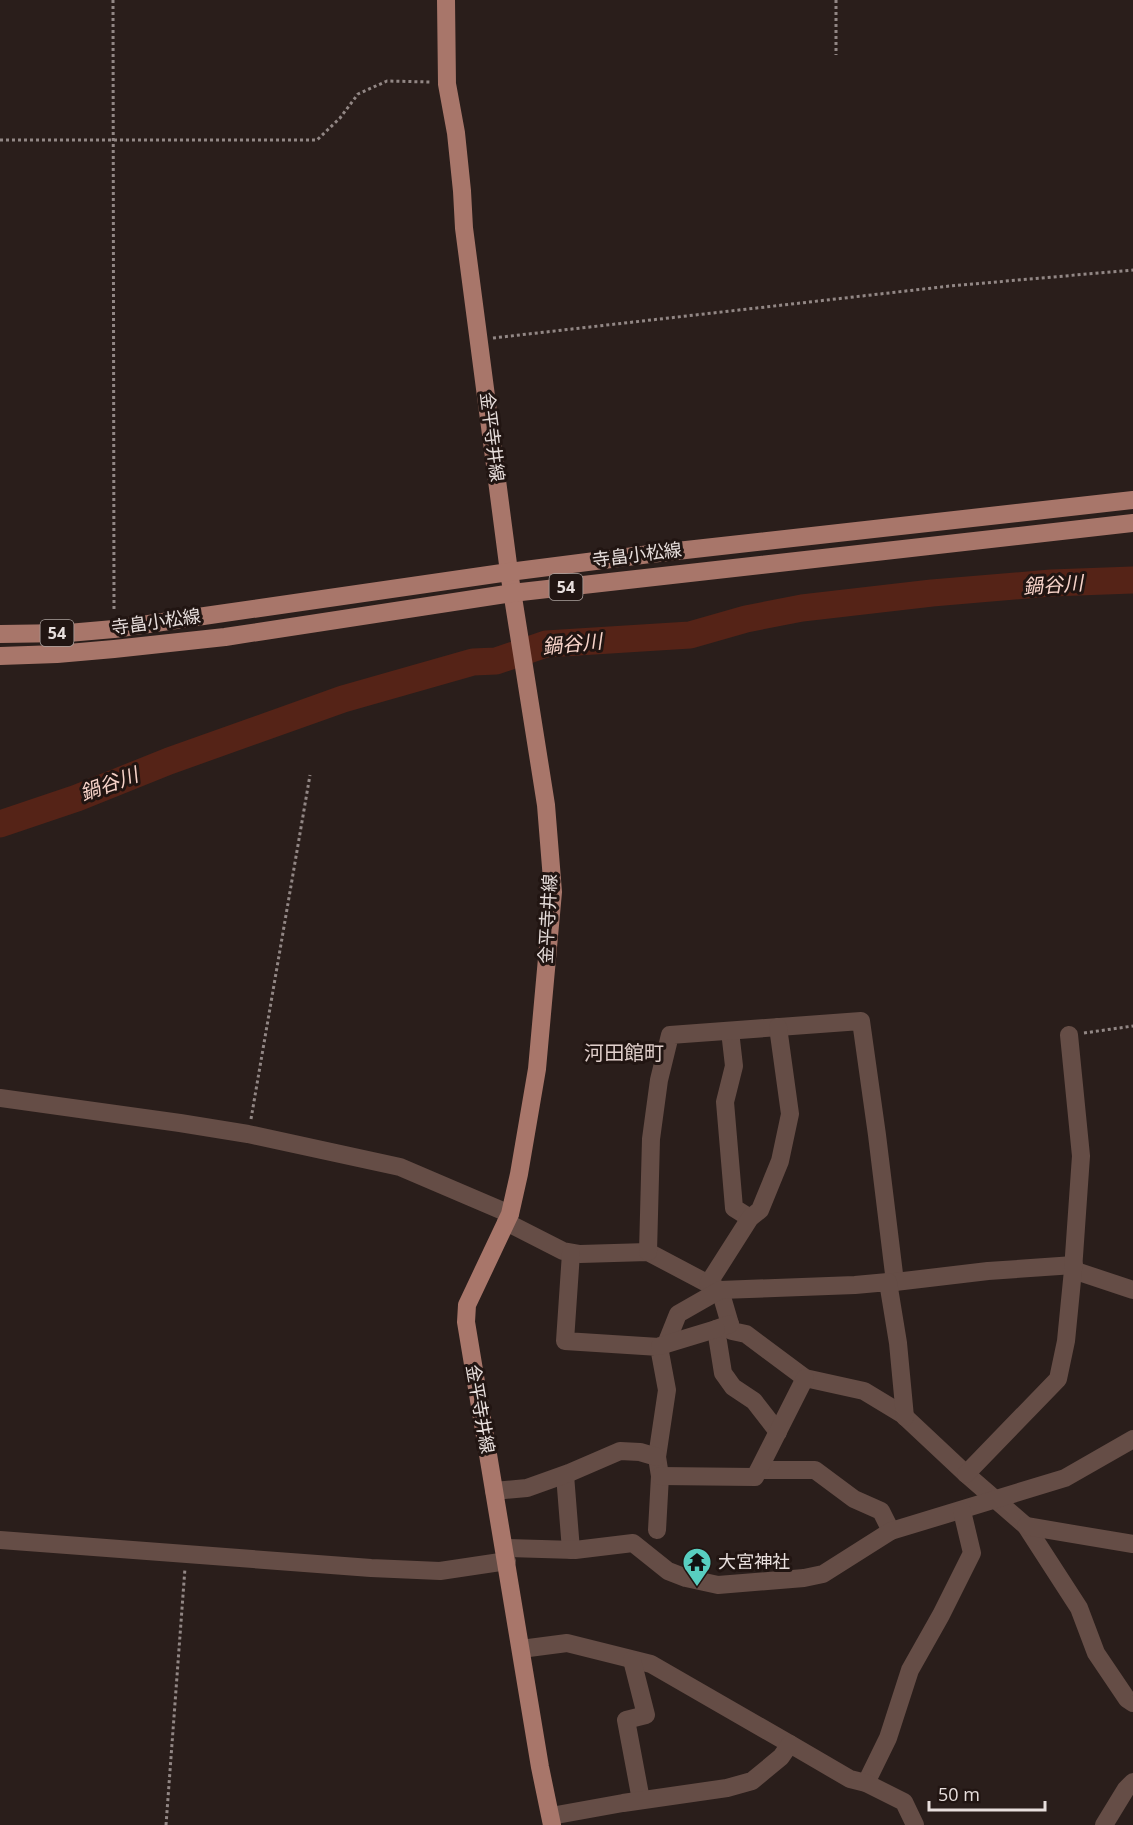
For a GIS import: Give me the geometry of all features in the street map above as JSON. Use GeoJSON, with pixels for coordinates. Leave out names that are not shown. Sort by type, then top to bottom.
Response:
{"type":"FeatureCollection","features":[{"type":"Feature","properties":{"kind":"main road","name":"金平寺井線"},"geometry":{"type":"LineString","coordinates":[[446,0],[447,84],[456,134],[464,228],[509,572],[546,805],[553,892],[537,1069],[508,1218],[467,1305],[466,1322],[540,1767],[552,1820]]}},
{"type":"Feature","properties":{"kind":"main road","name":"寺畠小松線"},"geometry":{"type":"LineString","coordinates":[[0,634],[69,633],[114,629],[650,554],[1133,500]]}},
{"type":"Feature","properties":{"kind":"main road","name":"寺畠小松線"},"geometry":{"type":"LineString","coordinates":[[0,656],[80,652],[225,637],[512,593],[1133,523]]}},
{"type":"Feature","properties":{"kind":"street"},"geometry":{"type":"LineString","coordinates":[[648,1252],[651,1140],[659,1080],[670,1035],[861,1021],[877,1135],[905,1417]]}},
{"type":"Feature","properties":{"kind":"street"},"geometry":{"type":"LineString","coordinates":[[653,1559],[660,1476],[657,1457],[667,1390],[662,1346],[678,1314],[714,1287],[750,1218],[760,1210],[780,1161],[790,1114],[778,1027]]}},
{"type":"Feature","properties":{"kind":"street"},"geometry":{"type":"LineString","coordinates":[[730,1031],[734,1066],[725,1102],[734,1208],[750,1218]]}},
{"type":"Feature","properties":{"kind":"street"},"geometry":{"type":"LineString","coordinates":[[966,1474],[1058,1379],[1066,1341],[1081,1156],[1069,1035]]}},
{"type":"Feature","properties":{"kind":"street"},"geometry":{"type":"LineString","coordinates":[[0,1098],[248,1134],[400,1167],[508,1218],[563,1251],[580,1254],[648,1252],[714,1287],[855,1286],[988,1271],[1073,1267],[1133,1290]]}},
{"type":"Feature","properties":{"kind":"street"},"geometry":{"type":"LineString","coordinates":[[571,1252],[565,1341],[662,1346],[723,1327],[746,1334],[806,1378],[864,1391],[905,1417],[1026,1526],[1079,1608],[1096,1653],[1127,1700],[1133,1703]]}},
{"type":"Feature","properties":{"kind":"street"},"geometry":{"type":"LineString","coordinates":[[714,1287],[723,1327],[723,1373],[733,1387],[754,1401],[778,1432]]}},
{"type":"Feature","properties":{"kind":"street"},"geometry":{"type":"LineString","coordinates":[[660,1476],[755,1477],[806,1378]]}},
{"type":"Feature","properties":{"kind":"street"},"geometry":{"type":"LineString","coordinates":[[633,1543],[668,1571],[686,1578],[718,1585],[804,1578],[823,1574],[891,1531],[1065,1478],[1133,1439]]}},
{"type":"Feature","properties":{"kind":"street"},"geometry":{"type":"LineString","coordinates":[[494,1491],[527,1488],[565,1475],[620,1451],[640,1452],[657,1457]]}},
{"type":"Feature","properties":{"kind":"street"},"geometry":{"type":"LineString","coordinates":[[759,1470],[814,1470],[854,1499],[881,1511],[891,1531]]}},
{"type":"Feature","properties":{"kind":"street"},"geometry":{"type":"LineString","coordinates":[[565,1475],[571,1550]]}},
{"type":"Feature","properties":{"kind":"street"},"geometry":{"type":"LineString","coordinates":[[866,1783],[888,1738],[910,1670],[972,1553],[962,1511]]}},
{"type":"Feature","properties":{"kind":"street"},"geometry":{"type":"LineString","coordinates":[[1026,1526],[1133,1544]]}},
{"type":"Feature","properties":{"kind":"street"},"geometry":{"type":"LineString","coordinates":[[0,1540],[371,1568],[440,1571],[506,1554],[633,1543],[657,1530]]}},
{"type":"Feature","properties":{"kind":"street"},"geometry":{"type":"LineString","coordinates":[[521,1649],[567,1642],[651,1664],[850,1779],[866,1783],[904,1802],[915,1825]]}},
{"type":"Feature","properties":{"kind":"street"},"geometry":{"type":"LineString","coordinates":[[632,1660],[646,1715],[626,1720],[641,1800]]}},
{"type":"Feature","properties":{"kind":"street"},"geometry":{"type":"LineString","coordinates":[[552,1820],[641,1800],[727,1788],[752,1781],[781,1757],[790,1744]]}},
{"type":"Feature","properties":{"kind":"street"},"geometry":{"type":"LineString","coordinates":[[1104,1825],[1126,1789],[1133,1782]]}},
{"type":"Feature","properties":{"kind":"path"},"geometry":{"type":"LineString","coordinates":[[113,0],[114,629]]}},
{"type":"Feature","properties":{"kind":"path"},"geometry":{"type":"LineString","coordinates":[[836,0],[836,55]]}},
{"type":"Feature","properties":{"kind":"path"},"geometry":{"type":"LineString","coordinates":[[0,140],[317,140],[340,118],[358,94],[387,81],[447,84]]}},
{"type":"Feature","properties":{"kind":"path"},"geometry":{"type":"LineString","coordinates":[[479,340],[950,286],[1133,270]]}},
{"type":"Feature","properties":{"kind":"path"},"geometry":{"type":"LineString","coordinates":[[248,1134],[310,775]]}},
{"type":"Feature","properties":{"kind":"path"},"geometry":{"type":"LineString","coordinates":[[1069,1035],[1133,1026]]}},
{"type":"Feature","properties":{"kind":"path"},"geometry":{"type":"LineString","coordinates":[[166,1825],[186,1554]]}},
{"type":"Feature","properties":{"kind":"waterway","name":"鍋谷川"},"geometry":{"type":"LineString","coordinates":[[0,824],[77,798],[169,761],[343,699],[473,662],[496,661],[546,644],[690,635],[746,619],[802,608],[932,593],[1051,583],[1133,580]]}},
{"type":"Feature","properties":{"kind":"place","name":"大宮神社"},"geometry":{"type":"Point","coordinates":[697,1588]}},
{"type":"Feature","properties":{"kind":"district","name":"河田館町"},"geometry":{"type":"Point","coordinates":[624,1053]}}]}
